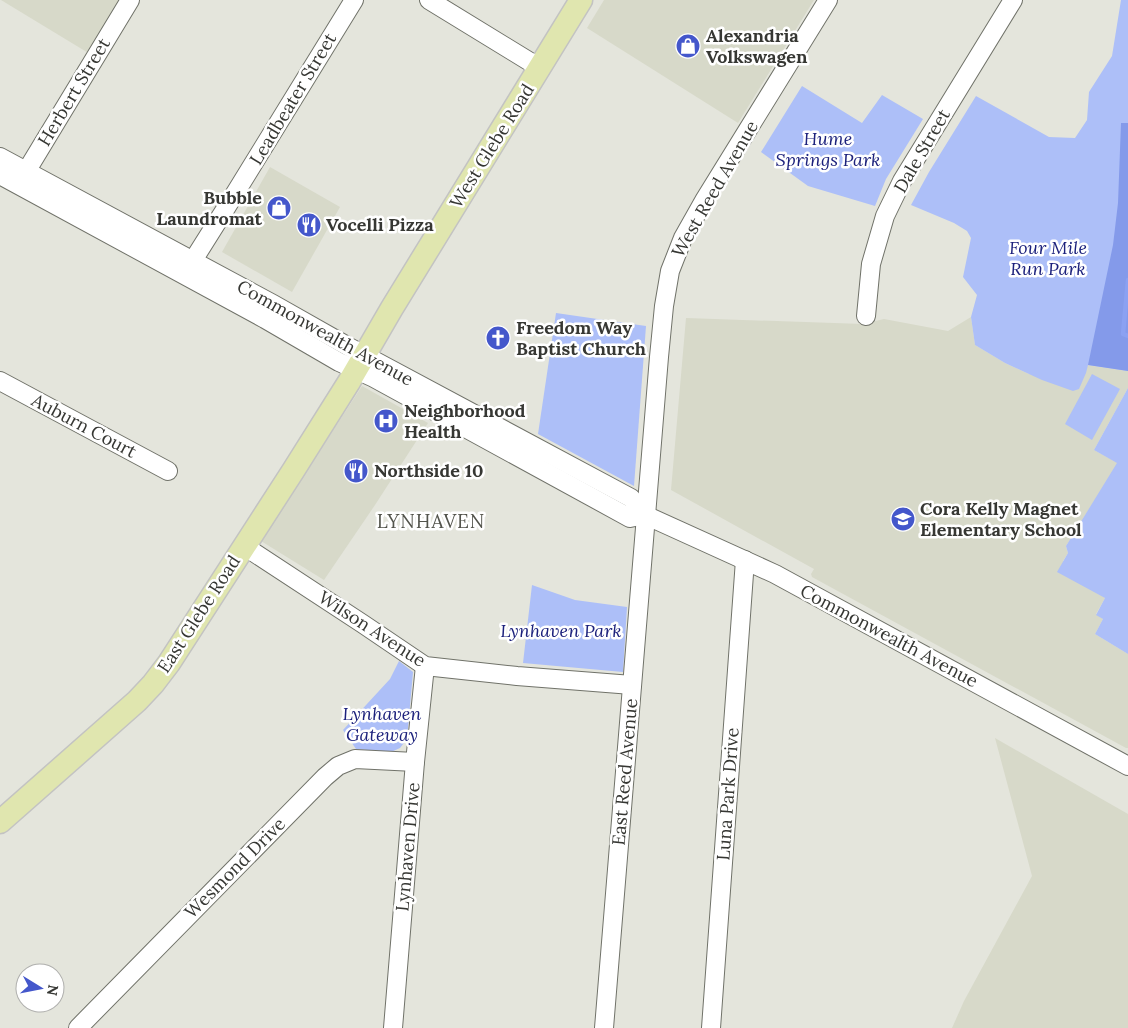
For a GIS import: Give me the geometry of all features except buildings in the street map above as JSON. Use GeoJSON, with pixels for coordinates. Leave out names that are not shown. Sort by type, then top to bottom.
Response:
{"type":"FeatureCollection","features":[{"type":"Feature","properties":{"kind":"main road","name":"West Glebe Road"},"geometry":{"type":"LineString","coordinates":[[360,362],[582,0]]}},
{"type":"Feature","properties":{"kind":"main road","name":"East Glebe Road"},"geometry":{"type":"LineString","coordinates":[[0,822],[137,701],[153,684],[169,663],[293,471],[360,362]]}},
{"type":"Feature","properties":{"kind":"street","name":"Herbert Street"},"geometry":{"type":"LineString","coordinates":[[22,178],[130,0]]}},
{"type":"Feature","properties":{"kind":"street","name":"Leadbeater Street"},"geometry":{"type":"LineString","coordinates":[[188,268],[354,0]]}},
{"type":"Feature","properties":{"kind":"street"},"geometry":{"type":"LineString","coordinates":[[429,0],[540,68]]}},
{"type":"Feature","properties":{"kind":"street","name":"West Reed Avenue"},"geometry":{"type":"LineString","coordinates":[[645,515],[664,306],[670,270],[683,238],[705,199],[828,0]]}},
{"type":"Feature","properties":{"kind":"street","name":"Dale Street"},"geometry":{"type":"LineString","coordinates":[[866,316],[871,264],[885,216],[902,181],[1013,0]]}},
{"type":"Feature","properties":{"kind":"street","name":"Commonwealth Avenue"},"geometry":{"type":"LineString","coordinates":[[0,156],[22,178],[188,268],[265,319],[339,362],[360,362],[374,378],[630,518],[645,515],[745,560],[1128,766]]}},
{"type":"Feature","properties":{"kind":"street","name":"Commonwealth Avenue"},"geometry":{"type":"LineString","coordinates":[[0,174],[22,178]]}},
{"type":"Feature","properties":{"kind":"street","name":"Auburn Court"},"geometry":{"type":"LineString","coordinates":[[0,381],[168,471]]}},
{"type":"Feature","properties":{"kind":"street","name":"East Reed Avenue"},"geometry":{"type":"LineString","coordinates":[[604,1028],[645,515]]}},
{"type":"Feature","properties":{"kind":"street","name":"Wilson Avenue"},"geometry":{"type":"LineString","coordinates":[[244,546],[425,666],[517,676],[632,685]]}},
{"type":"Feature","properties":{"kind":"street","name":"Luna Park Drive"},"geometry":{"type":"LineString","coordinates":[[711,1028],[745,560]]}},
{"type":"Feature","properties":{"kind":"street","name":"Lynhaven Drive"},"geometry":{"type":"LineString","coordinates":[[393,1028],[415,762],[425,666]]}},
{"type":"Feature","properties":{"kind":"street","name":"Wesmond Drive"},"geometry":{"type":"LineString","coordinates":[[78,1028],[324,777],[338,766],[355,759],[415,762]]}},
{"type":"Feature","properties":{"kind":"shaded area"},"geometry":{"type":"Polygon","coordinates":[[[1,0],[122,0],[90,54],[1,0]]]}},
{"type":"Feature","properties":{"kind":"shaded area"},"geometry":{"type":"Polygon","coordinates":[[[604,0],[814,0],[738,123],[587,28],[604,0]]]}},
{"type":"Feature","properties":{"kind":"shaded area"},"geometry":{"type":"Polygon","coordinates":[[[1121,123],[1128,123],[1128,371],[1088,365],[1113,245],[1118,203],[1121,123]]]}},
{"type":"Feature","properties":{"kind":"shaded area"},"geometry":{"type":"Polygon","coordinates":[[[270,167],[340,207],[292,292],[222,252],[270,167]]]}},
{"type":"Feature","properties":{"kind":"shaded area","name":"Cora Kelly Magnet Elementary School"},"geometry":{"type":"Polygon","coordinates":[[[971,317],[975,345],[1005,363],[1029,374],[1088,365],[1128,371],[1128,388],[1094,450],[1118,463],[1066,546],[1068,553],[1063,561],[1105,598],[1096,614],[1103,619],[1095,634],[1128,654],[1128,748],[812,577],[811,574],[814,569],[671,490],[686,318],[863,324],[884,319],[948,331],[971,317]]]}},
{"type":"Feature","properties":{"kind":"shaded area"},"geometry":{"type":"Polygon","coordinates":[[[362,386],[428,423],[324,580],[261,541],[362,386]]]}},
{"type":"Feature","properties":{"kind":"shaded area"},"geometry":{"type":"Polygon","coordinates":[[[995,738],[1128,814],[1128,1028],[952,1028],[964,1001],[1032,876],[995,738]]]}},
{"type":"Feature","properties":{"kind":"green space","name":"Four Mile Run Park"},"geometry":{"type":"Polygon","coordinates":[[[1121,0],[1128,0],[1128,371],[1088,365],[1079,389],[1073,391],[1042,380],[1005,363],[975,345],[971,317],[977,295],[963,277],[971,238],[967,231],[954,223],[911,205],[976,96],[1049,137],[1075,138],[1087,120],[1089,92],[1112,56],[1121,0]]]}},
{"type":"Feature","properties":{"kind":"green space","name":"Hume Springs Park"},"geometry":{"type":"Polygon","coordinates":[[[802,86],[862,123],[882,95],[923,119],[886,179],[875,206],[808,186],[761,152],[802,86]]]}},
{"type":"Feature","properties":{"kind":"green space"},"geometry":{"type":"Polygon","coordinates":[[[556,313],[646,326],[634,486],[538,434],[556,313]]]}},
{"type":"Feature","properties":{"kind":"green space"},"geometry":{"type":"Polygon","coordinates":[[[1092,374],[1120,389],[1092,440],[1065,424],[1092,374]]]}},
{"type":"Feature","properties":{"kind":"green space"},"geometry":{"type":"Polygon","coordinates":[[[1128,388],[1128,654],[1095,634],[1103,619],[1096,615],[1105,598],[1057,572],[1068,553],[1066,546],[1117,463],[1094,450],[1128,388]]]}},
{"type":"Feature","properties":{"kind":"green space","name":"Lynhaven Park"},"geometry":{"type":"Polygon","coordinates":[[[532,585],[575,600],[627,607],[623,672],[523,663],[532,585]]]}},
{"type":"Feature","properties":{"kind":"green space","name":"Lynhaven Gateway"},"geometry":{"type":"Polygon","coordinates":[[[399,661],[413,672],[407,739],[400,748],[391,752],[356,749],[343,730],[390,679],[399,661]]]}},
{"type":"Feature","properties":{"kind":"waterway"},"geometry":{"type":"LineString","coordinates":[[1128,280],[1123,334],[1128,336]]}},
{"type":"Feature","properties":{"kind":"place","name":"Alexandria Volkswagen"},"geometry":{"type":"Point","coordinates":[688,46]}},
{"type":"Feature","properties":{"kind":"place","name":"Bubble Laundromat"},"geometry":{"type":"Point","coordinates":[279,208]}},
{"type":"Feature","properties":{"kind":"place","name":"Vocelli Pizza"},"geometry":{"type":"Point","coordinates":[309,225]}},
{"type":"Feature","properties":{"kind":"place","name":"Freedom Way Baptist Church"},"geometry":{"type":"Point","coordinates":[498,338]}},
{"type":"Feature","properties":{"kind":"place","name":"Neighborhood Health"},"geometry":{"type":"Point","coordinates":[386,421]}},
{"type":"Feature","properties":{"kind":"place","name":"Northside 10"},"geometry":{"type":"Point","coordinates":[356,471]}},
{"type":"Feature","properties":{"kind":"place","name":"Cora Kelly Magnet Elementary School"},"geometry":{"type":"Point","coordinates":[903,519]}},
{"type":"Feature","properties":{"kind":"district","name":"LYNHAVEN"},"geometry":{"type":"Point","coordinates":[431,521]}}]}
